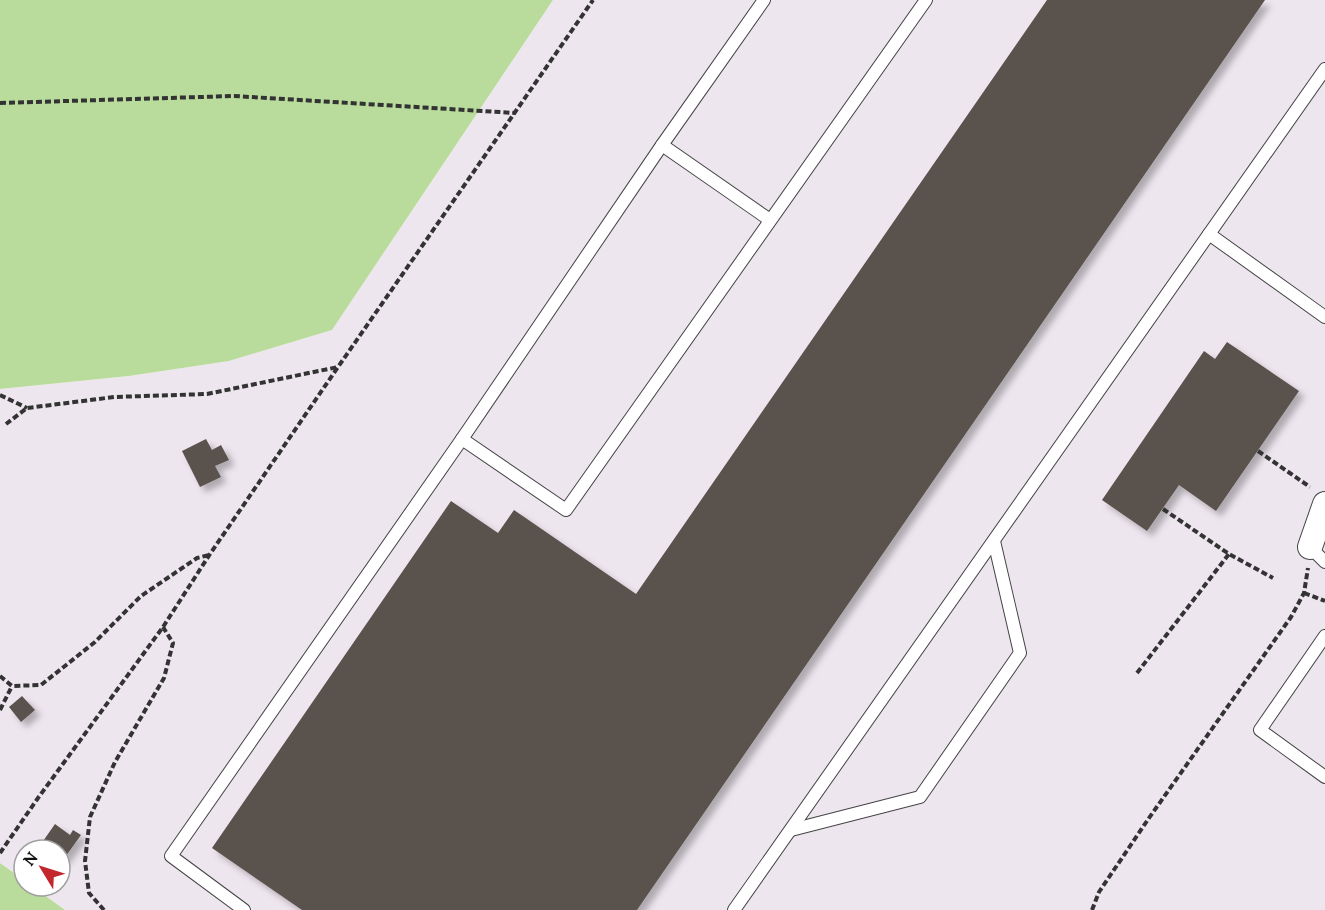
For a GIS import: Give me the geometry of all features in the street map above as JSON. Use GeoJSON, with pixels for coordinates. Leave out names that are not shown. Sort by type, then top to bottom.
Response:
{"type":"FeatureCollection","features":[{"type":"Feature","properties":{"kind":"street"},"geometry":{"type":"LineString","coordinates":[[1318,555],[1320,498]]}},
{"type":"Feature","properties":{"kind":"lane"},"geometry":{"type":"LineString","coordinates":[[244,910],[171,856],[764,0]]}},
{"type":"Feature","properties":{"kind":"lane"},"geometry":{"type":"LineString","coordinates":[[462,439],[566,510],[926,0]]}},
{"type":"Feature","properties":{"kind":"lane"},"geometry":{"type":"LineString","coordinates":[[735,910],[1325,69]]}},
{"type":"Feature","properties":{"kind":"lane"},"geometry":{"type":"LineString","coordinates":[[662,145],[770,220]]}},
{"type":"Feature","properties":{"kind":"lane"},"geometry":{"type":"LineString","coordinates":[[1209,234],[1325,317]]}},
{"type":"Feature","properties":{"kind":"lane"},"geometry":{"type":"LineString","coordinates":[[791,830],[920,797],[927,788],[1020,654],[994,541]]}},
{"type":"Feature","properties":{"kind":"lane"},"geometry":{"type":"LineString","coordinates":[[1325,636],[1260,730],[1325,777]]}},
{"type":"Feature","properties":{"kind":"path"},"geometry":{"type":"LineString","coordinates":[[0,853],[163,627],[338,367],[593,0]]}},
{"type":"Feature","properties":{"kind":"path"},"geometry":{"type":"LineString","coordinates":[[0,103],[234,96],[515,113]]}},
{"type":"Feature","properties":{"kind":"path"},"geometry":{"type":"LineString","coordinates":[[6,424],[27,408],[114,397],[207,394],[338,367]]}},
{"type":"Feature","properties":{"kind":"path"},"geometry":{"type":"LineString","coordinates":[[0,395],[27,408]]}},
{"type":"Feature","properties":{"kind":"path"},"geometry":{"type":"LineString","coordinates":[[1258,451],[1320,498]]}},
{"type":"Feature","properties":{"kind":"path"},"geometry":{"type":"LineString","coordinates":[[1163,508],[1229,554],[1273,578]]}},
{"type":"Feature","properties":{"kind":"path"},"geometry":{"type":"LineString","coordinates":[[0,676],[12,686],[41,685],[95,642],[141,596],[197,558],[210,554]]}},
{"type":"Feature","properties":{"kind":"path"},"geometry":{"type":"LineString","coordinates":[[1137,673],[1229,554]]}},
{"type":"Feature","properties":{"kind":"path"},"geometry":{"type":"LineString","coordinates":[[1092,910],[1099,892],[1291,616],[1304,594],[1318,555]]}},
{"type":"Feature","properties":{"kind":"path"},"geometry":{"type":"LineString","coordinates":[[1304,594],[1325,601]]}},
{"type":"Feature","properties":{"kind":"path"},"geometry":{"type":"LineString","coordinates":[[104,910],[89,893],[85,861],[90,817],[115,762],[164,678],[173,643],[163,627]]}},
{"type":"Feature","properties":{"kind":"path"},"geometry":{"type":"LineString","coordinates":[[0,710],[12,686]]}},
{"type":"Feature","properties":{"kind":"shaded area"},"geometry":{"type":"Polygon","coordinates":[[[553,0],[1325,0],[1325,910],[65,910],[48,898],[72,898],[72,838],[12,838],[12,872],[0,863],[0,389],[129,376],[229,361],[332,330],[553,0]]]}},
{"type":"Feature","properties":{"kind":"green space"},"geometry":{"type":"Polygon","coordinates":[[[0,0],[553,0],[332,330],[229,361],[129,376],[0,389],[0,0]]]}},
{"type":"Feature","properties":{"kind":"green space"},"geometry":{"type":"Polygon","coordinates":[[[0,863],[12,872],[12,898],[48,898],[65,910],[0,910],[0,863]]]}},
{"type":"Feature","properties":{"kind":"building"},"geometry":{"type":"Polygon","coordinates":[[[1047,0],[1265,0],[637,910],[302,910],[212,848],[451,501],[498,533],[514,510],[636,594],[1047,0]]]}},
{"type":"Feature","properties":{"kind":"building"},"geometry":{"type":"Polygon","coordinates":[[[1227,342],[1299,391],[1216,511],[1179,485],[1147,531],[1102,500],[1204,351],[1215,359],[1227,342]]]}},
{"type":"Feature","properties":{"kind":"building"},"geometry":{"type":"Polygon","coordinates":[[[206,439],[212,450],[221,445],[229,460],[215,466],[221,477],[200,487],[182,451],[206,439]]]}},
{"type":"Feature","properties":{"kind":"building"},"geometry":{"type":"Polygon","coordinates":[[[22,696],[35,710],[21,722],[9,707],[22,696]]]}},
{"type":"Feature","properties":{"kind":"building"},"geometry":{"type":"Polygon","coordinates":[[[55,824],[70,835],[73,830],[81,835],[72,848],[72,838],[45,838],[55,824]]]}}]}
